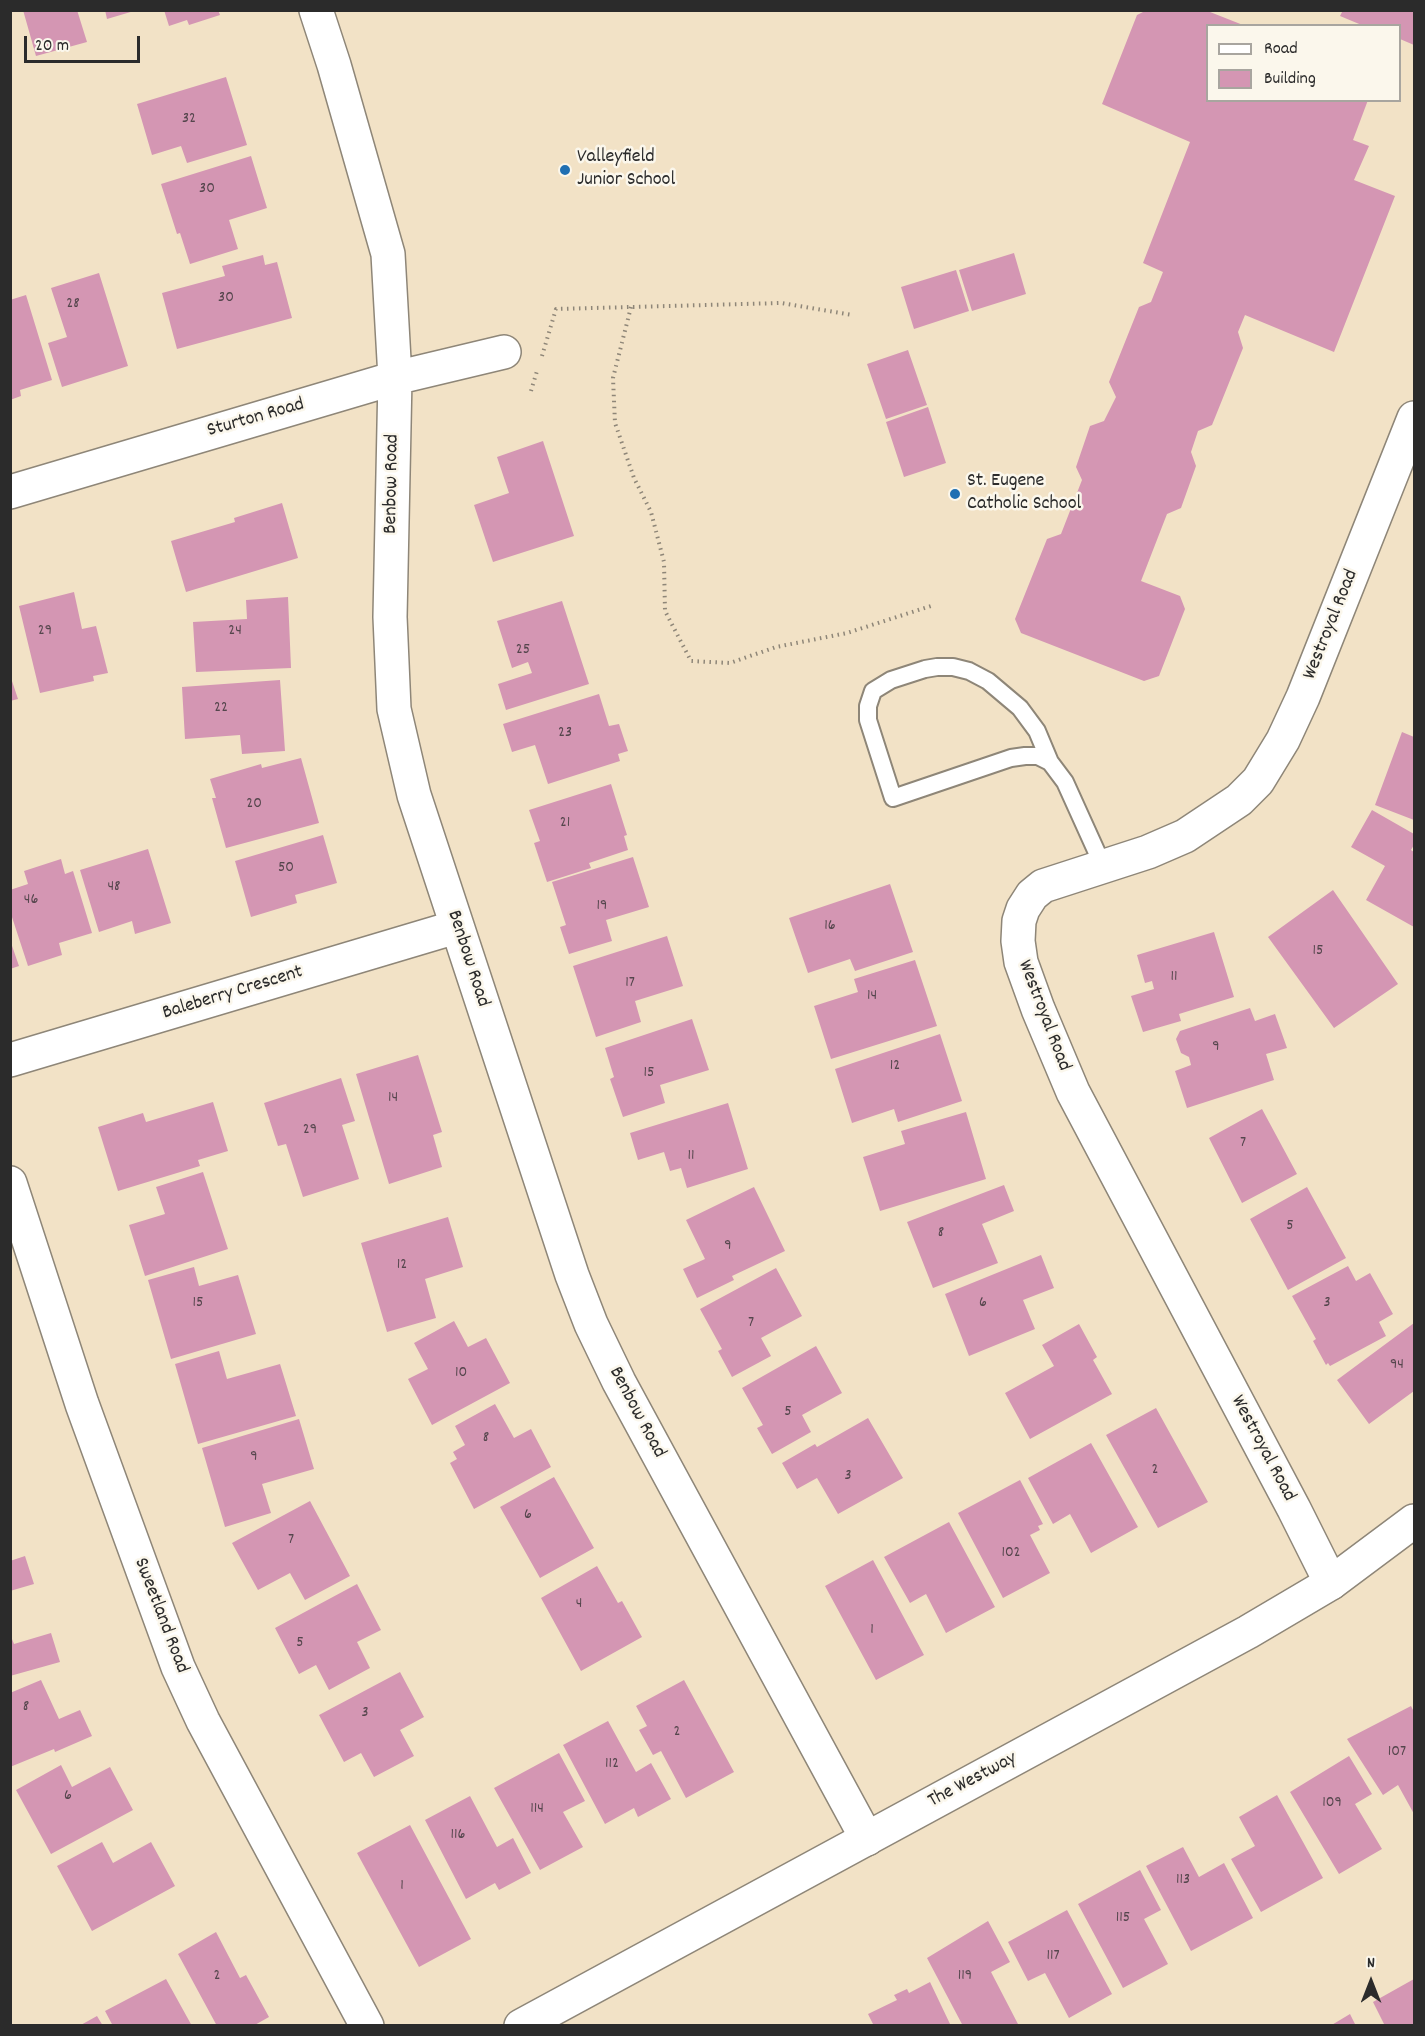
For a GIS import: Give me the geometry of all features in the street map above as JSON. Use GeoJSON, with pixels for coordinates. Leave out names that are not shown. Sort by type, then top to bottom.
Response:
{"type":"FeatureCollection","features":[{"type":"Feature","properties":{"kind":"street","name":"Benbow Road"},"geometry":{"type":"LineString","coordinates":[[316,10],[388,254],[395,378],[390,617],[394,710],[414,795],[572,1275],[591,1324],[619,1382],[867,1839]]}},
{"type":"Feature","properties":{"kind":"street","name":"Sturton Road"},"geometry":{"type":"LineString","coordinates":[[10,492],[395,378],[504,352]]}},
{"type":"Feature","properties":{"kind":"street","name":"Westroyal Road"},"geometry":{"type":"LineString","coordinates":[[1331,1584],[1294,1509],[1073,1092],[1021,962],[1018,941],[1019,921],[1032,895],[1043,886],[1148,852],[1185,836],[1239,800],[1258,781],[1283,740],[1303,697],[1414,418]]}},
{"type":"Feature","properties":{"kind":"street","name":"Baleberry Crescent"},"geometry":{"type":"LineString","coordinates":[[10,1060],[456,927]]}},
{"type":"Feature","properties":{"kind":"street","name":"Sweetland Road"},"geometry":{"type":"LineString","coordinates":[[10,1183],[82,1404],[178,1667],[203,1721],[367,2025]]}},
{"type":"Feature","properties":{"kind":"street","name":"The Westway"},"geometry":{"type":"LineString","coordinates":[[521,2025],[1238,1638],[1331,1584],[1414,1521]]}},
{"type":"Feature","properties":{"kind":"lane"},"geometry":{"type":"LineString","coordinates":[[1050,762],[1038,756],[1011,758],[893,798],[868,720],[868,706],[873,691],[891,680],[925,669],[953,667],[969,671],[988,681],[1020,708],[1037,731],[1050,762],[1065,783],[1103,866]]}},
{"type":"Feature","properties":{"kind":"path"},"geometry":{"type":"LineString","coordinates":[[541,360],[556,309],[781,303],[853,315]]}},
{"type":"Feature","properties":{"kind":"path"},"geometry":{"type":"LineString","coordinates":[[632,307],[613,378],[615,423],[634,478],[651,512],[664,562],[665,611],[690,661],[730,663],[776,647],[847,633],[934,605]]}},
{"type":"Feature","properties":{"kind":"path"},"geometry":{"type":"LineString","coordinates":[[531,391],[537,370]]}},
{"type":"Feature","properties":{"kind":"building"},"geometry":{"type":"Polygon","coordinates":[[[23,10],[77,10],[87,42],[36,56],[23,10]]]}},
{"type":"Feature","properties":{"kind":"building"},"geometry":{"type":"Polygon","coordinates":[[[105,10],[134,10],[134,11],[107,19],[105,10]]]}},
{"type":"Feature","properties":{"kind":"building"},"geometry":{"type":"Polygon","coordinates":[[[164,10],[218,10],[220,15],[189,25],[187,20],[169,26],[164,10]]]}},
{"type":"Feature","properties":{"kind":"building"},"geometry":{"type":"Polygon","coordinates":[[[1147,10],[1205,10],[1240,24],[1206,24],[1206,102],[1367,102],[1353,140],[1369,146],[1354,180],[1395,196],[1334,352],[1245,315],[1238,332],[1243,348],[1212,425],[1198,431],[1191,452],[1196,466],[1181,508],[1167,514],[1141,581],[1180,596],[1185,609],[1159,676],[1144,681],[1021,633],[1015,619],[1047,539],[1061,534],[1082,480],[1076,467],[1090,426],[1104,421],[1116,397],[1109,382],[1139,307],[1151,302],[1163,272],[1143,263],[1190,142],[1102,104],[1137,15],[1147,10]]]}},
{"type":"Feature","properties":{"kind":"building"},"geometry":{"type":"Polygon","coordinates":[[[1343,10],[1414,10],[1414,45],[1401,39],[1401,24],[1359,24],[1340,16],[1343,10]]]}},
{"type":"Feature","properties":{"kind":"building"},"geometry":{"type":"Polygon","coordinates":[[[226,77],[247,145],[187,163],[181,146],[152,155],[137,104],[226,77]]]}},
{"type":"Feature","properties":{"kind":"building"},"geometry":{"type":"Polygon","coordinates":[[[251,156],[267,208],[229,220],[238,249],[190,264],[180,233],[177,234],[161,184],[251,156]]]}},
{"type":"Feature","properties":{"kind":"building"},"geometry":{"type":"Polygon","coordinates":[[[1014,253],[1026,294],[972,311],[959,270],[1014,253]]]}},
{"type":"Feature","properties":{"kind":"building"},"geometry":{"type":"Polygon","coordinates":[[[263,255],[265,265],[277,262],[292,318],[177,349],[162,293],[225,276],[222,266],[263,255]]]}},
{"type":"Feature","properties":{"kind":"building"},"geometry":{"type":"Polygon","coordinates":[[[956,270],[969,311],[914,329],[901,287],[956,270]]]}},
{"type":"Feature","properties":{"kind":"building"},"geometry":{"type":"Polygon","coordinates":[[[99,273],[128,366],[62,387],[48,343],[67,337],[51,288],[99,273]]]}},
{"type":"Feature","properties":{"kind":"building"},"geometry":{"type":"Polygon","coordinates":[[[26,295],[52,380],[20,390],[21,396],[10,400],[10,300],[26,295]]]}},
{"type":"Feature","properties":{"kind":"building"},"geometry":{"type":"Polygon","coordinates":[[[908,350],[927,405],[886,419],[867,364],[908,350]]]}},
{"type":"Feature","properties":{"kind":"building"},"geometry":{"type":"Polygon","coordinates":[[[928,407],[946,463],[904,477],[886,422],[928,407]]]}},
{"type":"Feature","properties":{"kind":"building"},"geometry":{"type":"Polygon","coordinates":[[[543,441],[574,536],[493,562],[474,505],[509,493],[497,457],[543,441]]]}},
{"type":"Feature","properties":{"kind":"building"},"geometry":{"type":"Polygon","coordinates":[[[282,503],[298,558],[186,592],[171,541],[235,522],[234,518],[282,503]]]}},
{"type":"Feature","properties":{"kind":"building"},"geometry":{"type":"Polygon","coordinates":[[[74,592],[82,629],[96,626],[108,673],[93,676],[94,681],[40,693],[19,606],[74,592]]]}},
{"type":"Feature","properties":{"kind":"building"},"geometry":{"type":"Polygon","coordinates":[[[288,597],[291,668],[196,672],[193,622],[247,619],[246,600],[288,597]]]}},
{"type":"Feature","properties":{"kind":"building"},"geometry":{"type":"Polygon","coordinates":[[[562,601],[589,684],[506,710],[498,684],[532,673],[528,662],[512,668],[497,621],[562,601]]]}},
{"type":"Feature","properties":{"kind":"building"},"geometry":{"type":"Polygon","coordinates":[[[10,675],[18,699],[10,701],[10,675]]]}},
{"type":"Feature","properties":{"kind":"building"},"geometry":{"type":"Polygon","coordinates":[[[280,680],[285,751],[242,754],[240,735],[185,739],[182,687],[280,680]]]}},
{"type":"Feature","properties":{"kind":"building"},"geometry":{"type":"Polygon","coordinates":[[[599,694],[609,726],[619,724],[628,751],[618,754],[620,761],[548,784],[535,745],[512,752],[503,724],[599,694]]]}},
{"type":"Feature","properties":{"kind":"building"},"geometry":{"type":"Polygon","coordinates":[[[1402,732],[1414,737],[1414,820],[1375,805],[1402,732]]]}},
{"type":"Feature","properties":{"kind":"building"},"geometry":{"type":"Polygon","coordinates":[[[301,758],[319,823],[226,848],[212,798],[216,798],[210,779],[261,764],[262,768],[301,758]]]}},
{"type":"Feature","properties":{"kind":"building"},"geometry":{"type":"Polygon","coordinates":[[[611,784],[627,835],[624,836],[628,850],[589,863],[591,868],[547,882],[534,843],[540,841],[529,810],[611,784]]]}},
{"type":"Feature","properties":{"kind":"building"},"geometry":{"type":"Polygon","coordinates":[[[1372,810],[1414,834],[1414,845],[1411,850],[1414,852],[1414,927],[1366,900],[1385,866],[1351,847],[1372,810]]]}},
{"type":"Feature","properties":{"kind":"building"},"geometry":{"type":"Polygon","coordinates":[[[323,835],[337,883],[295,895],[297,903],[251,917],[235,861],[323,835]]]}},
{"type":"Feature","properties":{"kind":"building"},"geometry":{"type":"Polygon","coordinates":[[[148,849],[171,923],[135,934],[132,921],[99,932],[80,870],[148,849]]]}},
{"type":"Feature","properties":{"kind":"building"},"geometry":{"type":"Polygon","coordinates":[[[633,857],[649,907],[606,920],[612,941],[569,954],[560,927],[566,925],[552,882],[633,857]]]}},
{"type":"Feature","properties":{"kind":"building"},"geometry":{"type":"Polygon","coordinates":[[[61,859],[65,874],[73,871],[92,933],[59,943],[62,955],[28,966],[10,911],[10,890],[28,884],[24,871],[61,859]]]}},
{"type":"Feature","properties":{"kind":"building"},"geometry":{"type":"Polygon","coordinates":[[[890,884],[913,952],[855,971],[850,959],[808,973],[789,918],[890,884]]]}},
{"type":"Feature","properties":{"kind":"building"},"geometry":{"type":"Polygon","coordinates":[[[1333,890],[1398,984],[1334,1028],[1268,937],[1333,890]]]}},
{"type":"Feature","properties":{"kind":"building"},"geometry":{"type":"Polygon","coordinates":[[[1214,932],[1234,997],[1179,1014],[1181,1021],[1143,1032],[1131,996],[1154,989],[1152,981],[1145,983],[1137,955],[1214,932]]]}},
{"type":"Feature","properties":{"kind":"building"},"geometry":{"type":"Polygon","coordinates":[[[667,936],[683,986],[635,1001],[641,1022],[596,1037],[573,966],[667,936]]]}},
{"type":"Feature","properties":{"kind":"building"},"geometry":{"type":"Polygon","coordinates":[[[10,940],[19,966],[10,969],[10,940]]]}},
{"type":"Feature","properties":{"kind":"building"},"geometry":{"type":"Polygon","coordinates":[[[915,960],[937,1026],[831,1059],[814,1006],[858,992],[854,979],[915,960]]]}},
{"type":"Feature","properties":{"kind":"building"},"geometry":{"type":"Polygon","coordinates":[[[1250,1008],[1255,1021],[1275,1014],[1287,1048],[1266,1054],[1274,1080],[1187,1108],[1175,1071],[1191,1065],[1189,1057],[1181,1053],[1176,1039],[1180,1031],[1250,1008]]]}},
{"type":"Feature","properties":{"kind":"building"},"geometry":{"type":"Polygon","coordinates":[[[692,1019],[709,1070],[660,1085],[665,1103],[623,1117],[610,1079],[614,1077],[605,1048],[692,1019]]]}},
{"type":"Feature","properties":{"kind":"building"},"geometry":{"type":"Polygon","coordinates":[[[940,1034],[962,1101],[898,1122],[894,1109],[852,1123],[835,1069],[940,1034]]]}},
{"type":"Feature","properties":{"kind":"building"},"geometry":{"type":"Polygon","coordinates":[[[418,1055],[442,1132],[433,1135],[442,1167],[389,1184],[356,1074],[418,1055]]]}},
{"type":"Feature","properties":{"kind":"building"},"geometry":{"type":"Polygon","coordinates":[[[341,1078],[355,1121],[342,1125],[359,1179],[303,1197],[286,1144],[278,1146],[264,1103],[341,1078]]]}},
{"type":"Feature","properties":{"kind":"building"},"geometry":{"type":"Polygon","coordinates":[[[213,1102],[228,1151],[198,1160],[200,1166],[118,1191],[98,1127],[143,1113],[146,1122],[213,1102]]]}},
{"type":"Feature","properties":{"kind":"building"},"geometry":{"type":"Polygon","coordinates":[[[728,1103],[748,1169],[687,1188],[681,1168],[670,1171],[664,1152],[638,1160],[630,1133],[728,1103]]]}},
{"type":"Feature","properties":{"kind":"building"},"geometry":{"type":"Polygon","coordinates":[[[1262,1109],[1297,1174],[1242,1203],[1209,1138],[1262,1109]]]}},
{"type":"Feature","properties":{"kind":"building"},"geometry":{"type":"Polygon","coordinates":[[[966,1112],[986,1179],[880,1211],[863,1157],[905,1144],[901,1131],[966,1112]]]}},
{"type":"Feature","properties":{"kind":"building"},"geometry":{"type":"Polygon","coordinates":[[[203,1172],[228,1249],[145,1276],[129,1225],[165,1214],[156,1187],[203,1172]]]}},
{"type":"Feature","properties":{"kind":"building"},"geometry":{"type":"Polygon","coordinates":[[[1004,1185],[1014,1211],[982,1224],[998,1263],[933,1288],[907,1222],[1004,1185]]]}},
{"type":"Feature","properties":{"kind":"building"},"geometry":{"type":"Polygon","coordinates":[[[754,1187],[785,1251],[732,1276],[734,1280],[697,1298],[683,1269],[705,1259],[686,1220],[754,1187]]]}},
{"type":"Feature","properties":{"kind":"building"},"geometry":{"type":"Polygon","coordinates":[[[1307,1187],[1346,1258],[1288,1290],[1250,1219],[1307,1187]]]}},
{"type":"Feature","properties":{"kind":"building"},"geometry":{"type":"Polygon","coordinates":[[[448,1217],[463,1267],[425,1279],[436,1318],[387,1332],[361,1243],[448,1217]]]}},
{"type":"Feature","properties":{"kind":"building"},"geometry":{"type":"Polygon","coordinates":[[[1041,1255],[1054,1288],[1023,1300],[1035,1329],[969,1356],[945,1294],[1041,1255]]]}},
{"type":"Feature","properties":{"kind":"building"},"geometry":{"type":"Polygon","coordinates":[[[1348,1266],[1356,1281],[1370,1273],[1393,1314],[1379,1322],[1386,1336],[1330,1366],[1328,1363],[1326,1365],[1313,1341],[1316,1339],[1292,1296],[1348,1266]]]}},
{"type":"Feature","properties":{"kind":"building"},"geometry":{"type":"Polygon","coordinates":[[[194,1267],[199,1286],[238,1275],[256,1334],[171,1359],[148,1280],[194,1267]]]}},
{"type":"Feature","properties":{"kind":"building"},"geometry":{"type":"Polygon","coordinates":[[[776,1268],[802,1316],[761,1338],[771,1356],[732,1377],[718,1351],[722,1349],[700,1309],[776,1268]]]}},
{"type":"Feature","properties":{"kind":"building"},"geometry":{"type":"Polygon","coordinates":[[[454,1321],[468,1347],[486,1338],[510,1383],[432,1425],[408,1379],[428,1369],[414,1343],[454,1321]]]}},
{"type":"Feature","properties":{"kind":"building"},"geometry":{"type":"Polygon","coordinates":[[[1414,1323],[1414,1391],[1369,1424],[1337,1380],[1414,1323]]]}},
{"type":"Feature","properties":{"kind":"building"},"geometry":{"type":"Polygon","coordinates":[[[1079,1324],[1097,1357],[1093,1360],[1112,1394],[1030,1439],[1005,1393],[1054,1366],[1042,1345],[1079,1324]]]}},
{"type":"Feature","properties":{"kind":"building"},"geometry":{"type":"Polygon","coordinates":[[[816,1346],[842,1393],[802,1415],[811,1432],[772,1454],[757,1428],[763,1425],[742,1388],[816,1346]]]}},
{"type":"Feature","properties":{"kind":"building"},"geometry":{"type":"Polygon","coordinates":[[[219,1351],[227,1379],[280,1364],[296,1416],[198,1444],[175,1364],[219,1351]]]}},
{"type":"Feature","properties":{"kind":"building"},"geometry":{"type":"Polygon","coordinates":[[[495,1404],[514,1438],[531,1429],[551,1467],[474,1509],[450,1463],[457,1459],[453,1452],[465,1445],[455,1426],[495,1404]]]}},
{"type":"Feature","properties":{"kind":"building"},"geometry":{"type":"Polygon","coordinates":[[[1156,1408],[1208,1502],[1158,1528],[1106,1435],[1156,1408]]]}},
{"type":"Feature","properties":{"kind":"building"},"geometry":{"type":"Polygon","coordinates":[[[868,1418],[903,1478],[838,1514],[817,1478],[797,1489],[782,1463],[815,1444],[817,1447],[868,1418]]]}},
{"type":"Feature","properties":{"kind":"building"},"geometry":{"type":"Polygon","coordinates":[[[299,1419],[314,1469],[262,1484],[271,1513],[225,1527],[202,1448],[299,1419]]]}},
{"type":"Feature","properties":{"kind":"building"},"geometry":{"type":"Polygon","coordinates":[[[1091,1443],[1138,1527],[1091,1553],[1070,1514],[1053,1524],[1028,1478],[1091,1443]]]}},
{"type":"Feature","properties":{"kind":"building"},"geometry":{"type":"Polygon","coordinates":[[[554,1477],[594,1548],[540,1578],[500,1507],[554,1477]]]}},
{"type":"Feature","properties":{"kind":"building"},"geometry":{"type":"Polygon","coordinates":[[[1020,1480],[1043,1524],[1038,1526],[1040,1530],[1030,1535],[1050,1573],[1003,1598],[958,1513],[1020,1480]]]}},
{"type":"Feature","properties":{"kind":"building"},"geometry":{"type":"Polygon","coordinates":[[[310,1501],[350,1576],[305,1600],[290,1573],[258,1590],[232,1543],[310,1501]]]}},
{"type":"Feature","properties":{"kind":"building"},"geometry":{"type":"Polygon","coordinates":[[[949,1522],[995,1607],[946,1633],[926,1594],[910,1603],[884,1557],[949,1522]]]}},
{"type":"Feature","properties":{"kind":"building"},"geometry":{"type":"Polygon","coordinates":[[[25,1556],[34,1584],[10,1591],[10,1561],[25,1556]]]}},
{"type":"Feature","properties":{"kind":"building"},"geometry":{"type":"Polygon","coordinates":[[[873,1560],[924,1655],[876,1680],[825,1586],[873,1560]]]}},
{"type":"Feature","properties":{"kind":"building"},"geometry":{"type":"Polygon","coordinates":[[[597,1566],[618,1603],[622,1601],[642,1637],[581,1671],[541,1598],[597,1566]]]}},
{"type":"Feature","properties":{"kind":"building"},"geometry":{"type":"Polygon","coordinates":[[[357,1584],[381,1630],[357,1642],[370,1668],[329,1690],[316,1665],[299,1674],[275,1628],[357,1584]]]}},
{"type":"Feature","properties":{"kind":"building"},"geometry":{"type":"Polygon","coordinates":[[[51,1633],[60,1662],[10,1676],[10,1634],[14,1644],[51,1633]]]}},
{"type":"Feature","properties":{"kind":"building"},"geometry":{"type":"Polygon","coordinates":[[[400,1672],[424,1717],[400,1730],[414,1756],[374,1777],[361,1753],[344,1762],[319,1715],[400,1672]]]}},
{"type":"Feature","properties":{"kind":"building"},"geometry":{"type":"Polygon","coordinates":[[[41,1680],[59,1719],[80,1710],[92,1736],[55,1752],[54,1749],[10,1767],[10,1693],[41,1680]]]}},
{"type":"Feature","properties":{"kind":"building"},"geometry":{"type":"Polygon","coordinates":[[[684,1680],[734,1772],[686,1798],[661,1751],[653,1755],[639,1730],[647,1726],[636,1706],[684,1680]]]}},
{"type":"Feature","properties":{"kind":"building"},"geometry":{"type":"Polygon","coordinates":[[[1411,1706],[1414,1712],[1414,1814],[1398,1785],[1383,1795],[1347,1739],[1411,1706]]]}},
{"type":"Feature","properties":{"kind":"building"},"geometry":{"type":"Polygon","coordinates":[[[608,1721],[636,1772],[651,1763],[671,1799],[638,1817],[634,1808],[605,1824],[563,1745],[608,1721]]]}},
{"type":"Feature","properties":{"kind":"building"},"geometry":{"type":"Polygon","coordinates":[[[559,1753],[585,1801],[563,1812],[583,1847],[540,1870],[494,1788],[559,1753]]]}},
{"type":"Feature","properties":{"kind":"building"},"geometry":{"type":"Polygon","coordinates":[[[1349,1756],[1372,1794],[1355,1804],[1382,1849],[1339,1874],[1290,1792],[1349,1756]]]}},
{"type":"Feature","properties":{"kind":"building"},"geometry":{"type":"Polygon","coordinates":[[[61,1765],[72,1787],[110,1767],[133,1810],[51,1854],[16,1790],[61,1765]]]}},
{"type":"Feature","properties":{"kind":"building"},"geometry":{"type":"Polygon","coordinates":[[[1277,1795],[1323,1878],[1261,1912],[1231,1859],[1255,1846],[1239,1817],[1277,1795]]]}},
{"type":"Feature","properties":{"kind":"building"},"geometry":{"type":"Polygon","coordinates":[[[470,1796],[497,1847],[513,1838],[531,1873],[499,1890],[495,1883],[466,1899],[425,1820],[470,1796]]]}},
{"type":"Feature","properties":{"kind":"building"},"geometry":{"type":"Polygon","coordinates":[[[410,1825],[471,1939],[419,1967],[357,1853],[410,1825]]]}},
{"type":"Feature","properties":{"kind":"building"},"geometry":{"type":"Polygon","coordinates":[[[102,1842],[113,1863],[151,1842],[175,1886],[92,1931],[57,1866],[102,1842]]]}},
{"type":"Feature","properties":{"kind":"building"},"geometry":{"type":"Polygon","coordinates":[[[1183,1847],[1199,1877],[1224,1863],[1253,1918],[1191,1951],[1146,1866],[1183,1847]]]}},
{"type":"Feature","properties":{"kind":"building"},"geometry":{"type":"Polygon","coordinates":[[[1140,1870],[1161,1910],[1144,1919],[1168,1964],[1123,1988],[1078,1904],[1140,1870]]]}},
{"type":"Feature","properties":{"kind":"building"},"geometry":{"type":"Polygon","coordinates":[[[1067,1910],[1112,1994],[1069,2018],[1045,1973],[1028,1981],[1008,1942],[1067,1910]]]}},
{"type":"Feature","properties":{"kind":"building"},"geometry":{"type":"Polygon","coordinates":[[[988,1921],[1010,1962],[991,1972],[1019,2026],[963,2026],[927,1958],[988,1921]]]}},
{"type":"Feature","properties":{"kind":"building"},"geometry":{"type":"Polygon","coordinates":[[[216,1932],[240,1978],[246,1975],[269,2017],[253,2026],[217,2026],[178,1954],[216,1932]]]}},
{"type":"Feature","properties":{"kind":"building"},"geometry":{"type":"Polygon","coordinates":[[[166,1979],[192,2026],[113,2026],[105,2011],[166,1979]]]}},
{"type":"Feature","properties":{"kind":"building"},"geometry":{"type":"Polygon","coordinates":[[[1414,1979],[1414,2026],[1385,2026],[1373,2002],[1414,1979]]]}},
{"type":"Feature","properties":{"kind":"building"},"geometry":{"type":"Polygon","coordinates":[[[930,1982],[951,2026],[874,2026],[868,2014],[897,2000],[894,1995],[907,1989],[909,1993],[930,1982]]]}},
{"type":"Feature","properties":{"kind":"building"},"geometry":{"type":"Polygon","coordinates":[[[1350,2014],[1356,2026],[1330,2026],[1350,2014]]]}},
{"type":"Feature","properties":{"kind":"building"},"geometry":{"type":"Polygon","coordinates":[[[97,2016],[103,2026],[79,2026],[97,2016]]]}},
{"type":"Feature","properties":{"kind":"place","name":"Valleyfield Junior School"},"geometry":{"type":"Point","coordinates":[565,170]}},
{"type":"Feature","properties":{"kind":"place","name":"St. Eugene Catholic School"},"geometry":{"type":"Point","coordinates":[955,494]}}]}
